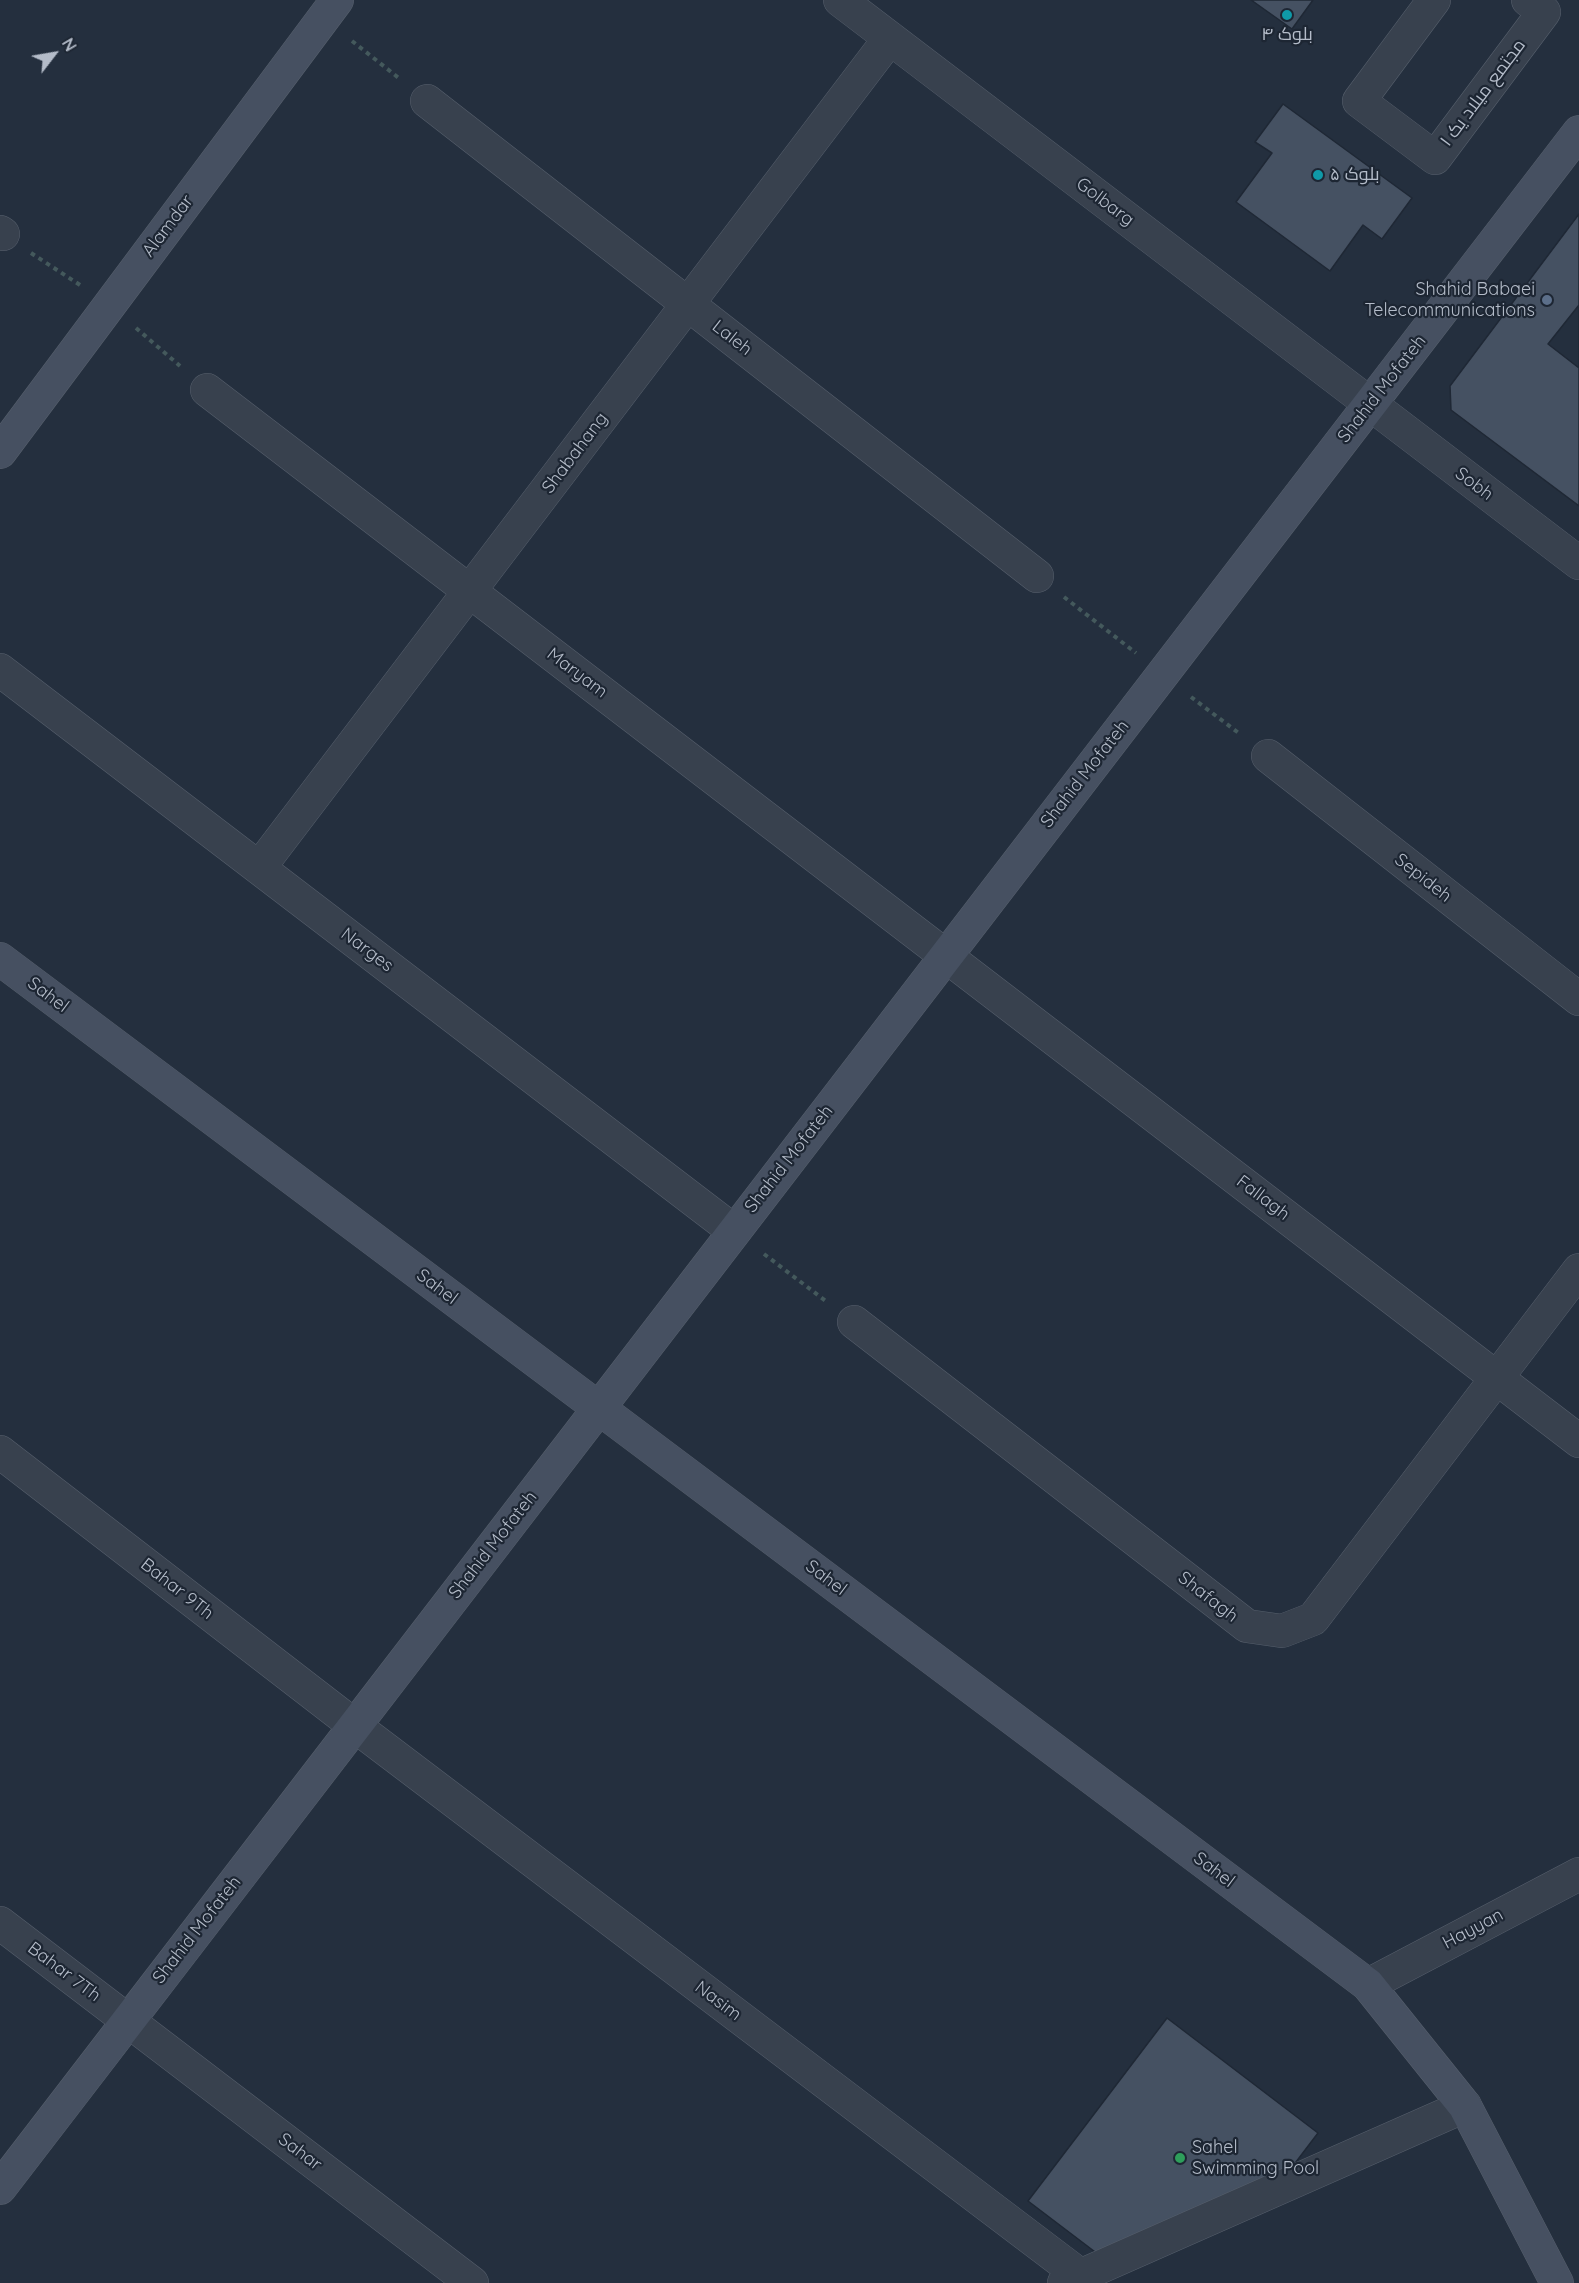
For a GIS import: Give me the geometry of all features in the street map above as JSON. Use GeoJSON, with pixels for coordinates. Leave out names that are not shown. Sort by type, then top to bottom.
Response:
{"type":"FeatureCollection","features":[{"type":"Feature","properties":{"kind":"street","name":"Golbarg"},"geometry":{"type":"LineString","coordinates":[[840,0],[1369,405]]}},
{"type":"Feature","properties":{"kind":"street","name":"مجتمع میلاد یک ۱"},"geometry":{"type":"LineString","coordinates":[[1434,0],[1359,101],[1435,158],[1544,12],[1528,0]]}},
{"type":"Feature","properties":{"kind":"street","name":"Alamdar"},"geometry":{"type":"LineString","coordinates":[[0,452],[330,9]]}},
{"type":"Feature","properties":{"kind":"street","name":"Shabahang"},"geometry":{"type":"LineString","coordinates":[[260,868],[890,38]]}},
{"type":"Feature","properties":{"kind":"street","name":"Laleh"},"geometry":{"type":"LineString","coordinates":[[428,100],[1037,576]]}},
{"type":"Feature","properties":{"kind":"street","name":"Shahid Mofateh"},"geometry":{"type":"LineString","coordinates":[[0,2188],[1579,132]]}},
{"type":"Feature","properties":{"kind":"street","name":"Maryam"},"geometry":{"type":"LineString","coordinates":[[207,390],[946,955]]}},
{"type":"Feature","properties":{"kind":"street","name":"Sobh"},"geometry":{"type":"LineString","coordinates":[[1369,405],[1579,563]]}},
{"type":"Feature","properties":{"kind":"street","name":"Narges"},"geometry":{"type":"LineString","coordinates":[[0,670],[734,1231]]}},
{"type":"Feature","properties":{"kind":"street","name":"Sepideh"},"geometry":{"type":"LineString","coordinates":[[1268,756],[1579,999]]}},
{"type":"Feature","properties":{"kind":"street","name":"Fallagh"},"geometry":{"type":"LineString","coordinates":[[946,955],[1579,1441]]}},
{"type":"Feature","properties":{"kind":"street","name":"Sahel"},"geometry":{"type":"LineString","coordinates":[[0,959],[1368,1985],[1464,2106],[1557,2283]]}},
{"type":"Feature","properties":{"kind":"street","name":"Shafagh"},"geometry":{"type":"LineString","coordinates":[[854,1322],[1246,1626],[1282,1631],[1314,1619],[1579,1270]]}},
{"type":"Feature","properties":{"kind":"street","name":"Bahar 9Th"},"geometry":{"type":"LineString","coordinates":[[0,1452],[355,1726]]}},
{"type":"Feature","properties":{"kind":"street","name":"Nasim"},"geometry":{"type":"LineString","coordinates":[[355,1726],[1072,2280]]}},
{"type":"Feature","properties":{"kind":"street","name":"Hayyan"},"geometry":{"type":"LineString","coordinates":[[1368,1985],[1579,1874]]}},
{"type":"Feature","properties":{"kind":"street","name":"Bahar 7Th"},"geometry":{"type":"LineString","coordinates":[[0,1923],[128,2021]]}},
{"type":"Feature","properties":{"kind":"street","name":"Sahar"},"geometry":{"type":"LineString","coordinates":[[128,2021],[472,2283]]}},
{"type":"Feature","properties":{"kind":"street"},"geometry":{"type":"LineString","coordinates":[[1072,2280],[1464,2106]]}},
{"type":"Feature","properties":{"kind":"path"},"geometry":{"type":"LineString","coordinates":[[330,9],[428,100]]}},
{"type":"Feature","properties":{"kind":"path"},"geometry":{"type":"LineString","coordinates":[[734,1231],[854,1322]]}},
{"type":"Feature","properties":{"kind":"building","name":"بلوک ۴"},"geometry":{"type":"Polygon","coordinates":[[[1251,0],[1313,0],[1292,29],[1251,0]]]}},
{"type":"Feature","properties":{"kind":"building","name":"بلوک ۵"},"geometry":{"type":"Polygon","coordinates":[[[1283,104],[1412,198],[1382,239],[1363,225],[1330,271],[1236,202],[1272,153],[1255,142],[1283,104]]]}},
{"type":"Feature","properties":{"kind":"building","name":"Shahid Babaei Telecommunications"},"geometry":{"type":"Polygon","coordinates":[[[1579,214],[1579,506],[1451,410],[1450,386],[1579,214]]]}},
{"type":"Feature","properties":{"kind":"building"},"geometry":{"type":"Polygon","coordinates":[[[1579,305],[1579,368],[1548,344],[1579,305]]]}},
{"type":"Feature","properties":{"kind":"building","name":"Sahel Swimming Pool"},"geometry":{"type":"Polygon","coordinates":[[[1167,2018],[1318,2133],[1280,2183],[1107,2261],[1028,2201],[1167,2018]]]}},
{"type":"Feature","properties":{"kind":"place","name":"بلوک ۴"},"geometry":{"type":"Point","coordinates":[1287,15]}},
{"type":"Feature","properties":{"kind":"place","name":"بلوک ۵"},"geometry":{"type":"Point","coordinates":[1318,175]}},
{"type":"Feature","properties":{"kind":"place","name":"Shahid Babaei Telecommunications"},"geometry":{"type":"Point","coordinates":[1547,300]}},
{"type":"Feature","properties":{"kind":"place","name":"Sahel Swimming Pool"},"geometry":{"type":"Point","coordinates":[1180,2158]}}]}
